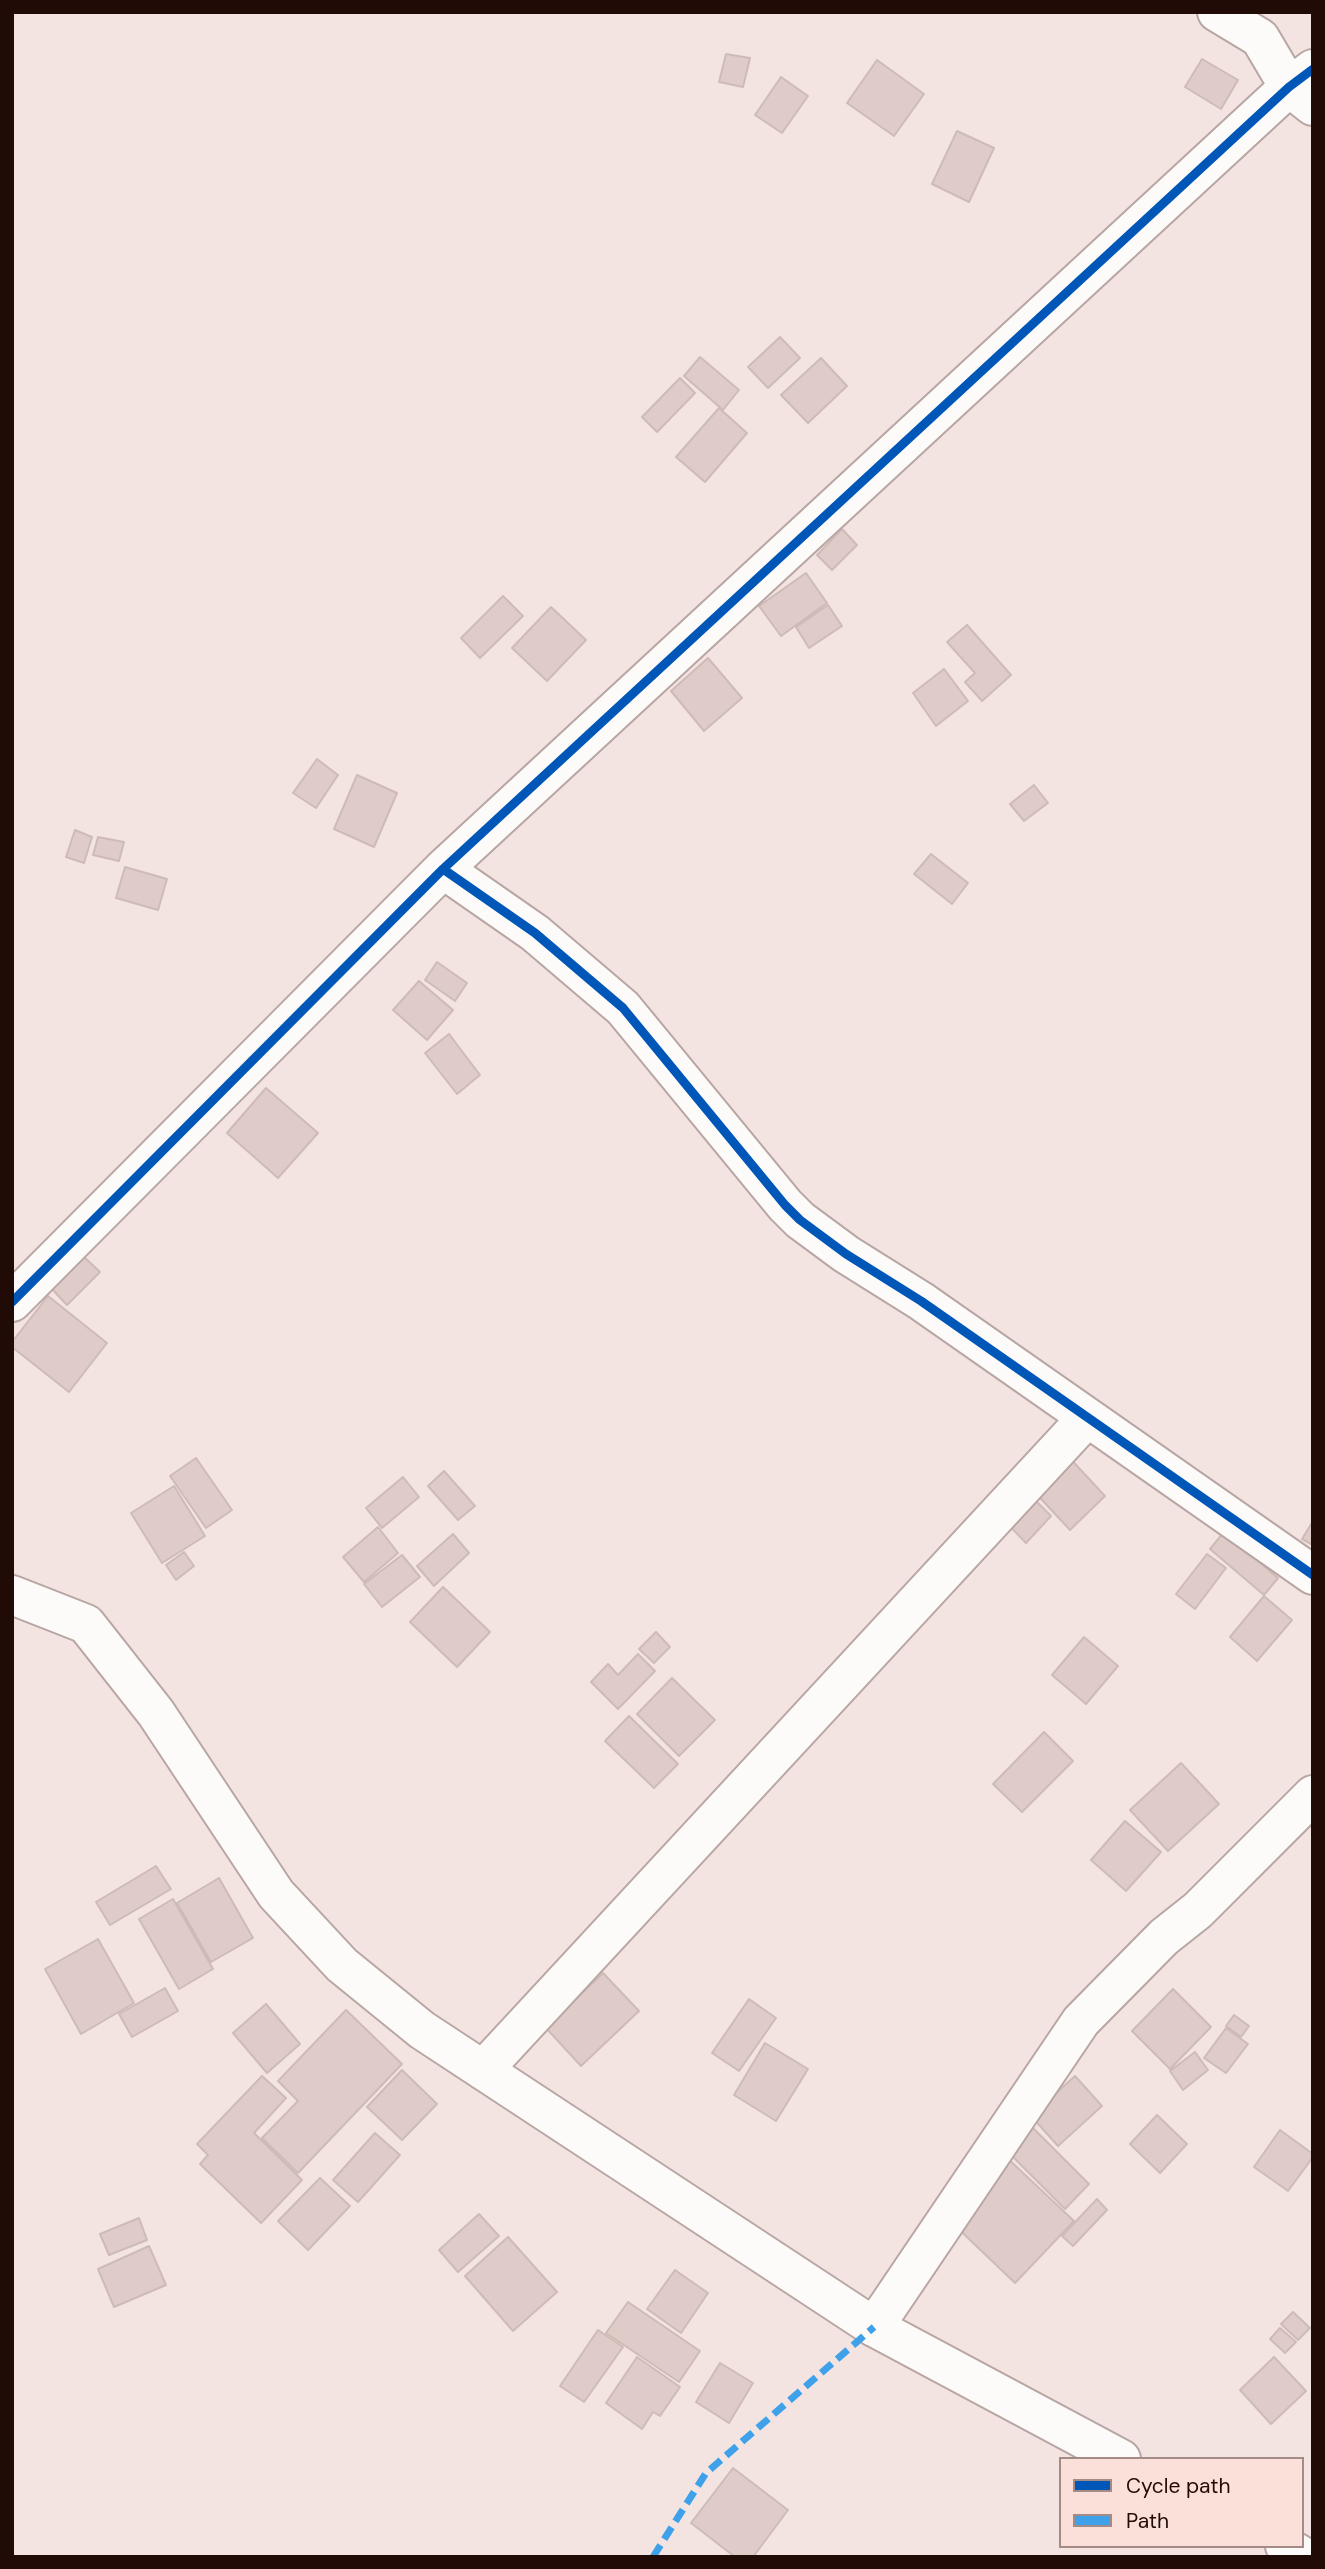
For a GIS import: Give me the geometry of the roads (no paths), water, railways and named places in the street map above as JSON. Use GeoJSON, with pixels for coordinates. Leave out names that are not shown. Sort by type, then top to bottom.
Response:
{"type":"FeatureCollection","features":[{"type":"Feature","properties":{"kind":"street"},"geometry":{"type":"LineString","coordinates":[[12,1302],[443,869],[1305,88],[1260,38],[1217,12]]}},
{"type":"Feature","properties":{"kind":"street"},"geometry":{"type":"LineString","coordinates":[[443,869],[535,933],[623,1008],[800,1220],[846,1254],[921,1301],[1313,1576]]}},
{"type":"Feature","properties":{"kind":"street"},"geometry":{"type":"LineString","coordinates":[[483,2070],[1086,1419]]}},
{"type":"Feature","properties":{"kind":"street"},"geometry":{"type":"LineString","coordinates":[[12,1595],[86,1624],[156,1713],[276,1894],[342,1965],[422,2029],[874,2327],[1117,2457]]}},
{"type":"Feature","properties":{"kind":"street"},"geometry":{"type":"LineString","coordinates":[[874,2327],[1081,2021],[1164,1937],[1198,1910],[1313,1795]]}},
{"type":"Feature","properties":{"kind":"street"},"geometry":{"type":"LineString","coordinates":[[1288,2548],[1304,2557]]}}]}
